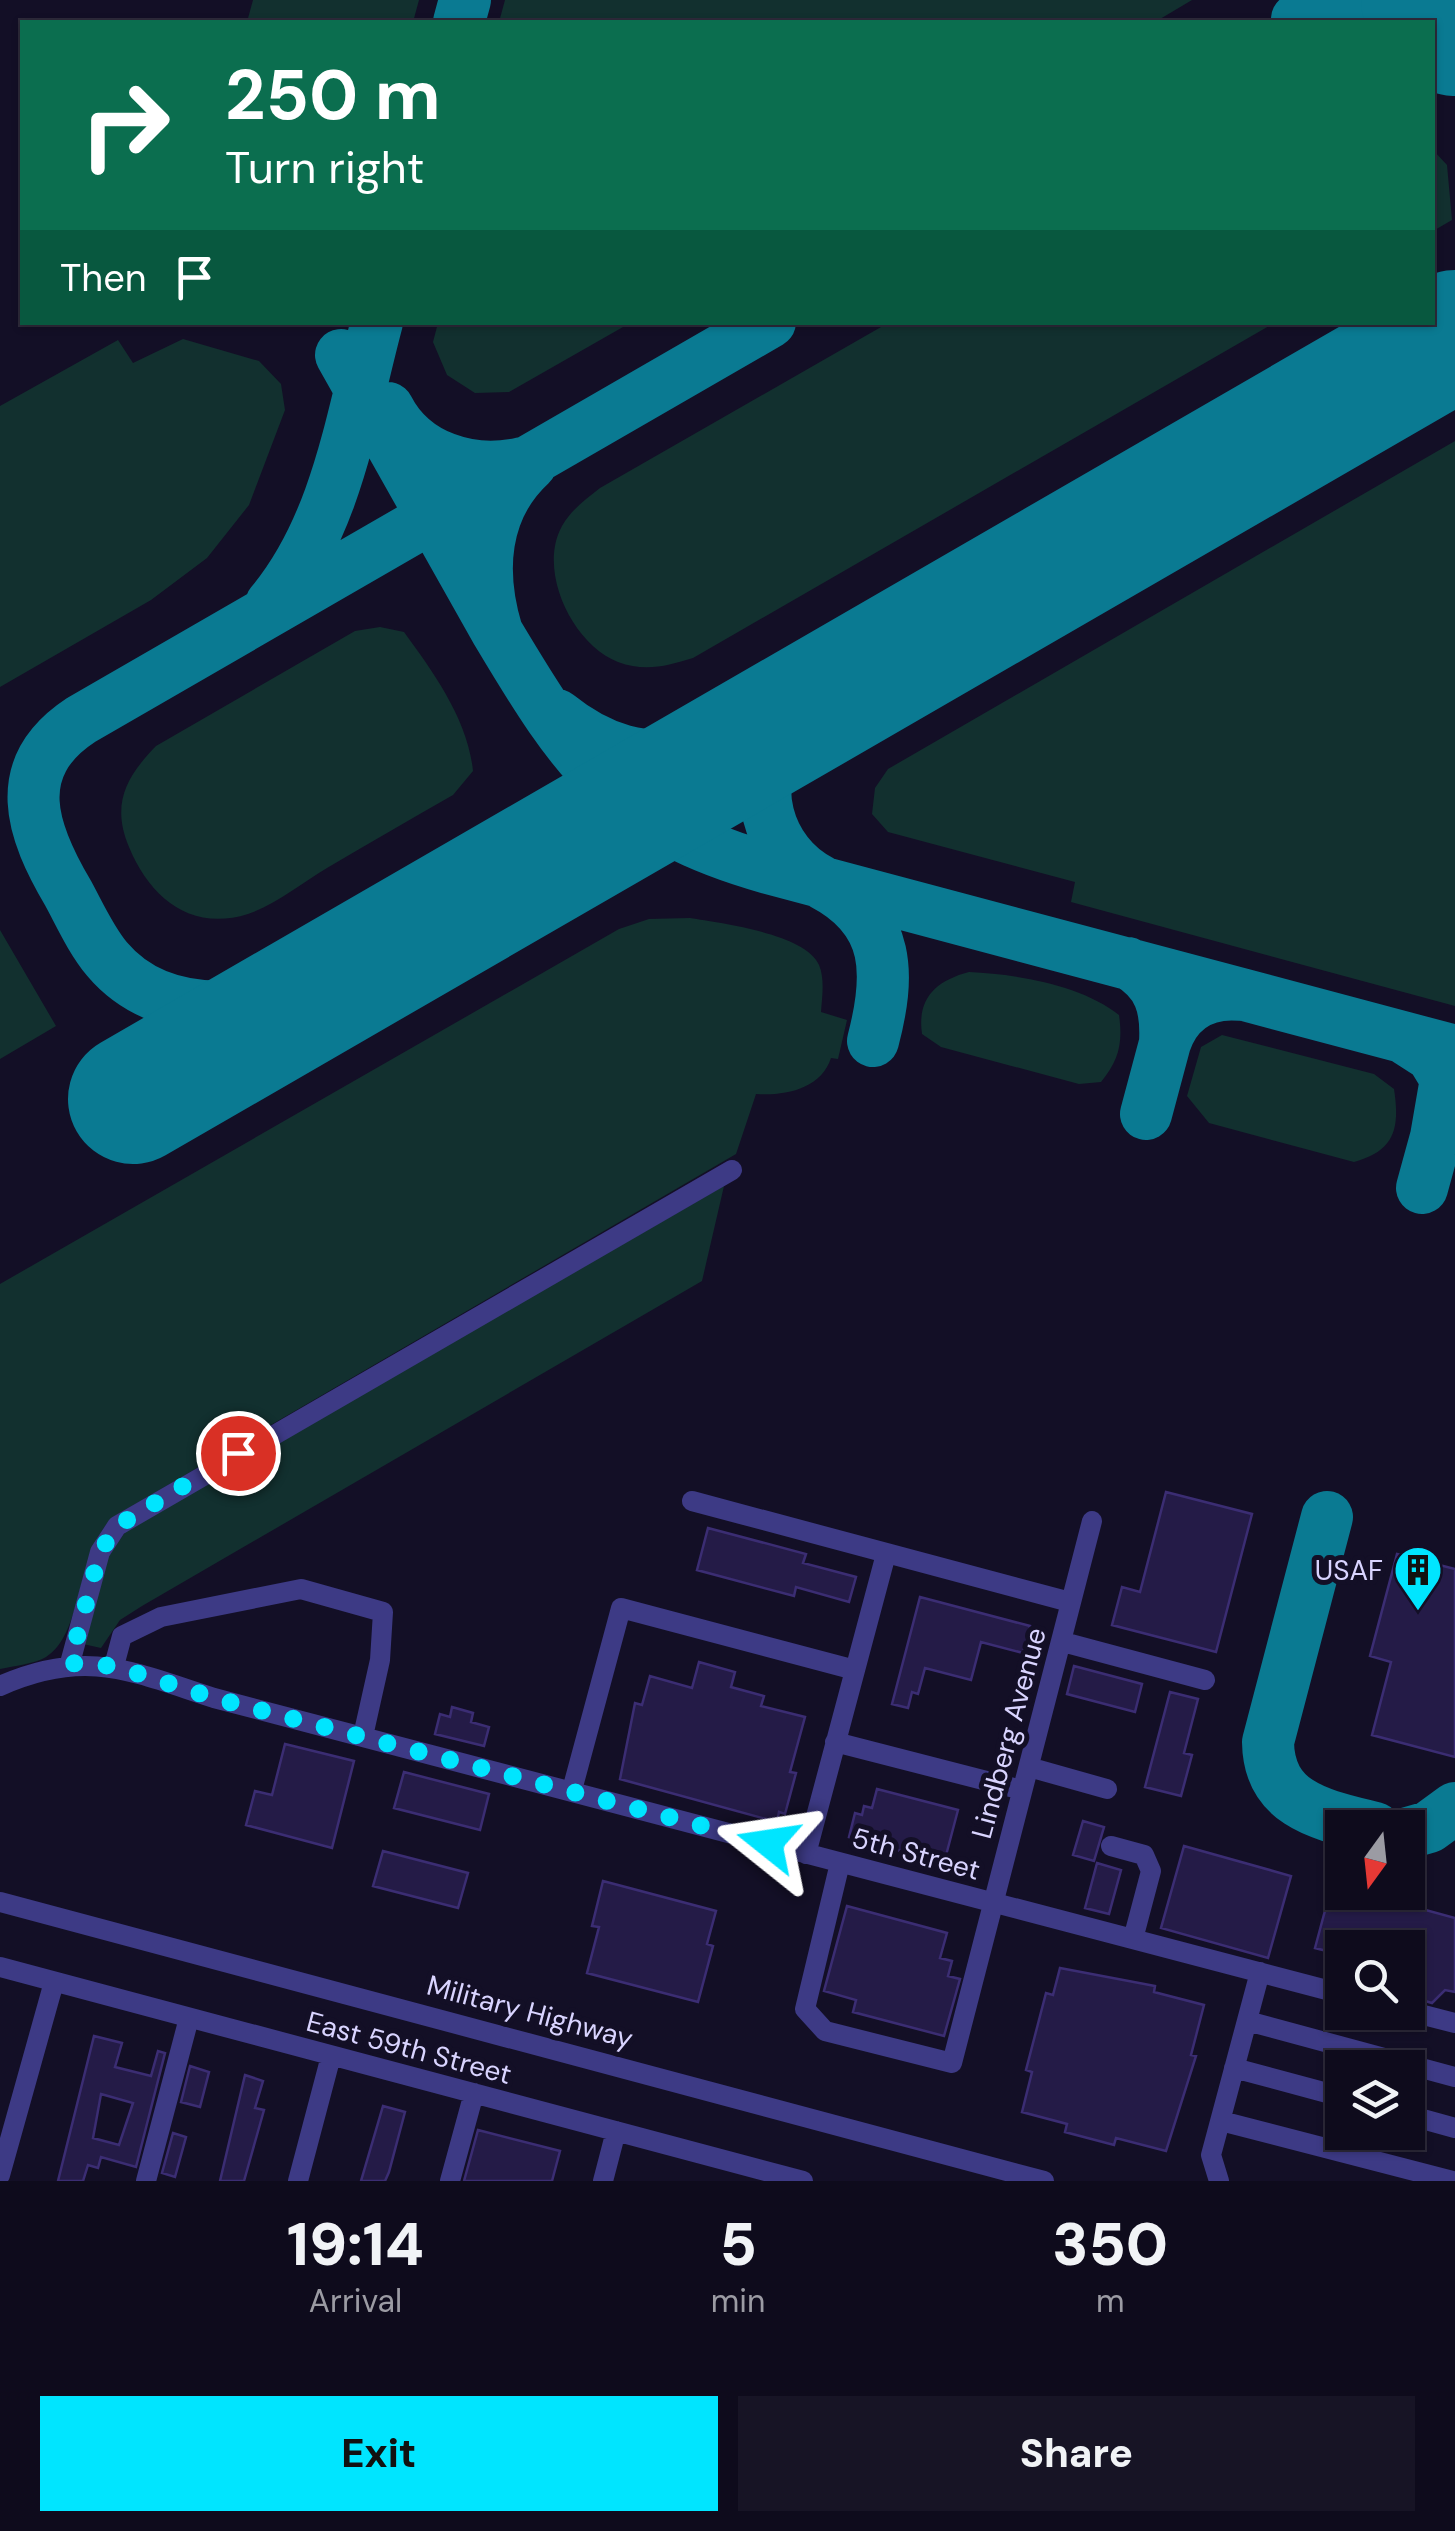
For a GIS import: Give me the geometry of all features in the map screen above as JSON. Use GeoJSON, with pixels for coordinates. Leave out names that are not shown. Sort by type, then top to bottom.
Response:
{"type":"FeatureCollection","features":[{"type":"Feature","properties":{"kind":"street"},"geometry":{"type":"LineString","coordinates":[[0,1686],[70,1663],[100,1552],[117,1526],[732,1170]]}},
{"type":"Feature","properties":{"kind":"street"},"geometry":{"type":"LineString","coordinates":[[692,1501],[1070,1602]]}},
{"type":"Feature","properties":{"kind":"street","name":"Lindberg Avenue"},"geometry":{"type":"LineString","coordinates":[[840,1862],[803,2002],[815,2025],[824,2031],[952,2063],[1092,1520]]}},
{"type":"Feature","properties":{"kind":"street"},"geometry":{"type":"LineString","coordinates":[[806,1854],[886,1554]]}},
{"type":"Feature","properties":{"kind":"street"},"geometry":{"type":"LineString","coordinates":[[114,1666],[122,1636],[161,1617],[300,1590],[383,1612],[380,1660],[363,1736]]}},
{"type":"Feature","properties":{"kind":"street"},"geometry":{"type":"LineString","coordinates":[[572,1790],[621,1608],[856,1670]]}},
{"type":"Feature","properties":{"kind":"street"},"geometry":{"type":"LineString","coordinates":[[1063,1642],[1205,1680]]}},
{"type":"Feature","properties":{"kind":"street","name":"5th Street"},"geometry":{"type":"LineString","coordinates":[[70,1663],[114,1666],[363,1736],[1325,1989]]}},
{"type":"Feature","properties":{"kind":"street"},"geometry":{"type":"LineString","coordinates":[[835,1742],[1022,1790]]}},
{"type":"Feature","properties":{"kind":"street"},"geometry":{"type":"LineString","coordinates":[[1029,1767],[1107,1789]]}},
{"type":"Feature","properties":{"kind":"street"},"geometry":{"type":"LineString","coordinates":[[1110,1846],[1144,1855],[1151,1871],[1133,1938]]}},
{"type":"Feature","properties":{"kind":"street","name":"Military Highway"},"geometry":{"type":"LineString","coordinates":[[0,1902],[1044,2181]]}},
{"type":"Feature","properties":{"kind":"street","name":"East 59th Street"},"geometry":{"type":"LineString","coordinates":[[0,1967],[616,2131],[753,2174],[804,2181]]}},
{"type":"Feature","properties":{"kind":"street"},"geometry":{"type":"LineString","coordinates":[[1219,2181],[1212,2155],[1260,1972]]}},
{"type":"Feature","properties":{"kind":"street"},"geometry":{"type":"LineString","coordinates":[[0,2176],[54,1982]]}},
{"type":"Feature","properties":{"kind":"street"},"geometry":{"type":"LineString","coordinates":[[1425,2015],[1455,2023]]}},
{"type":"Feature","properties":{"kind":"street"},"geometry":{"type":"LineString","coordinates":[[146,2181],[189,2018]]}},
{"type":"Feature","properties":{"kind":"street"},"geometry":{"type":"LineString","coordinates":[[1247,2021],[1455,2078]]}},
{"type":"Feature","properties":{"kind":"street"},"geometry":{"type":"LineString","coordinates":[[298,2181],[331,2056]]}},
{"type":"Feature","properties":{"kind":"street"},"geometry":{"type":"LineString","coordinates":[[1234,2068],[1325,2092]]}},
{"type":"Feature","properties":{"kind":"street"},"geometry":{"type":"LineString","coordinates":[[450,2181],[474,2094]]}},
{"type":"Feature","properties":{"kind":"street"},"geometry":{"type":"LineString","coordinates":[[1425,2120],[1455,2128]]}},
{"type":"Feature","properties":{"kind":"street"},"geometry":{"type":"LineString","coordinates":[[1222,2121],[1416,2177],[1453,2181]]}},
{"type":"Feature","properties":{"kind":"street"},"geometry":{"type":"LineString","coordinates":[[602,2181],[616,2131]]}},
{"type":"Feature","properties":{"kind":"street"},"geometry":{"type":"LineString","coordinates":[[956,2181],[962,2160]]}},
{"type":"Feature","properties":{"kind":"green space"},"geometry":{"type":"Polygon","coordinates":[[[253,0],[419,0],[414,20],[248,20],[253,0]]]}},
{"type":"Feature","properties":{"kind":"green space"},"geometry":{"type":"Polygon","coordinates":[[[505,0],[1192,0],[1158,20],[500,20],[505,0]]]}},
{"type":"Feature","properties":{"kind":"green space"},"geometry":{"type":"Polygon","coordinates":[[[1435,152],[1447,165],[1452,220],[1435,230],[1435,152]]]}},
{"type":"Feature","properties":{"kind":"green space"},"geometry":{"type":"Polygon","coordinates":[[[437,325],[626,325],[509,392],[475,393],[447,375],[433,342],[437,325]]]}},
{"type":"Feature","properties":{"kind":"green space"},"geometry":{"type":"Polygon","coordinates":[[[885,325],[1271,325],[693,658],[665,665],[637,667],[602,653],[587,640],[564,604],[554,564],[555,544],[574,510],[600,488],[885,325]]]}},
{"type":"Feature","properties":{"kind":"green space"},"geometry":{"type":"Polygon","coordinates":[[[183,339],[259,361],[281,384],[285,410],[249,505],[207,558],[151,600],[0,687],[0,406],[118,340],[133,363],[183,339]]]}},
{"type":"Feature","properties":{"kind":"green space"},"geometry":{"type":"Polygon","coordinates":[[[1455,441],[1455,1006],[1071,902],[1075,882],[888,832],[872,814],[875,788],[888,769],[1455,441]]]}},
{"type":"Feature","properties":{"kind":"green space"},"geometry":{"type":"Polygon","coordinates":[[[380,627],[404,632],[438,681],[457,715],[473,771],[453,795],[258,910],[227,918],[208,918],[175,906],[148,882],[124,832],[124,792],[137,769],[156,746],[355,631],[380,627]]]}},
{"type":"Feature","properties":{"kind":"green space"},"geometry":{"type":"Polygon","coordinates":[[[690,918],[761,932],[798,945],[811,954],[822,976],[821,1012],[847,1020],[838,1059],[831,1058],[811,1084],[779,1094],[756,1094],[736,1154],[113,1517],[92,1551],[74,1612],[58,1646],[41,1659],[0,1669],[0,1284],[619,929],[649,919],[690,918]]]}},
{"type":"Feature","properties":{"kind":"green space"},"geometry":{"type":"Polygon","coordinates":[[[0,930],[56,1026],[0,1059],[0,930]]]}},
{"type":"Feature","properties":{"kind":"green space"},"geometry":{"type":"Polygon","coordinates":[[[969,972],[1048,983],[1087,996],[1119,1015],[1118,1051],[1101,1082],[1079,1084],[941,1047],[922,1034],[922,1011],[931,993],[969,972]]]}},
{"type":"Feature","properties":{"kind":"green space"},"geometry":{"type":"Polygon","coordinates":[[[1222,1035],[1374,1074],[1394,1089],[1396,1115],[1392,1136],[1378,1151],[1354,1162],[1209,1123],[1187,1096],[1201,1047],[1222,1035]]]}},
{"type":"Feature","properties":{"kind":"green space"},"geometry":{"type":"Polygon","coordinates":[[[724,1186],[702,1281],[142,1606],[120,1620],[101,1648],[83,1644],[103,1564],[128,1528],[724,1186]]]}},
{"type":"Feature","properties":{"kind":"building"},"geometry":{"type":"Polygon","coordinates":[[[1166,1492],[1252,1514],[1216,1652],[1112,1625],[1122,1587],[1140,1592],[1166,1492]]]}},
{"type":"Feature","properties":{"kind":"building"},"geometry":{"type":"Polygon","coordinates":[[[708,1528],[806,1554],[803,1563],[856,1577],[849,1602],[796,1587],[794,1596],[697,1570],[708,1528]]]}},
{"type":"Feature","properties":{"kind":"building","name":"USAF"},"geometry":{"type":"Polygon","coordinates":[[[1397,1554],[1455,1569],[1455,1757],[1372,1735],[1391,1662],[1370,1656],[1397,1554]]]}},
{"type":"Feature","properties":{"kind":"building"},"geometry":{"type":"Polygon","coordinates":[[[920,1597],[1030,1626],[1023,1653],[981,1642],[971,1680],[925,1668],[918,1694],[912,1692],[908,1708],[892,1704],[920,1597]]]}},
{"type":"Feature","properties":{"kind":"building"},"geometry":{"type":"Polygon","coordinates":[[[699,1662],[735,1672],[731,1687],[764,1696],[761,1706],[805,1717],[790,1772],[796,1773],[785,1814],[779,1812],[777,1822],[620,1779],[635,1703],[642,1705],[650,1676],[692,1688],[699,1662]]]}},
{"type":"Feature","properties":{"kind":"building"},"geometry":{"type":"Polygon","coordinates":[[[1074,1666],[1142,1684],[1135,1712],[1067,1694],[1074,1666]]]}},
{"type":"Feature","properties":{"kind":"building"},"geometry":{"type":"Polygon","coordinates":[[[1170,1692],[1198,1699],[1184,1753],[1192,1755],[1181,1796],[1145,1787],[1170,1692]]]}},
{"type":"Feature","properties":{"kind":"building"},"geometry":{"type":"Polygon","coordinates":[[[452,1707],[473,1713],[471,1722],[489,1727],[484,1746],[435,1734],[440,1714],[450,1717],[452,1707]]]}},
{"type":"Feature","properties":{"kind":"building"},"geometry":{"type":"Polygon","coordinates":[[[285,1744],[354,1761],[332,1848],[246,1825],[255,1791],[272,1795],[285,1744]]]}},
{"type":"Feature","properties":{"kind":"building"},"geometry":{"type":"Polygon","coordinates":[[[404,1772],[489,1794],[480,1830],[394,1808],[404,1772]]]}},
{"type":"Feature","properties":{"kind":"building"},"geometry":{"type":"Polygon","coordinates":[[[877,1789],[958,1810],[944,1863],[849,1837],[855,1813],[862,1815],[864,1806],[872,1808],[877,1789]]]}},
{"type":"Feature","properties":{"kind":"building"},"geometry":{"type":"Polygon","coordinates":[[[1083,1821],[1104,1827],[1094,1861],[1073,1855],[1083,1821]]]}},
{"type":"Feature","properties":{"kind":"building"},"geometry":{"type":"Polygon","coordinates":[[[1184,1846],[1291,1876],[1268,1958],[1161,1928],[1184,1846]]]}},
{"type":"Feature","properties":{"kind":"building"},"geometry":{"type":"Polygon","coordinates":[[[383,1851],[468,1873],[458,1908],[373,1886],[383,1851]]]}},
{"type":"Feature","properties":{"kind":"building"},"geometry":{"type":"Polygon","coordinates":[[[1097,1863],[1121,1870],[1109,1914],[1085,1908],[1097,1863]]]}},
{"type":"Feature","properties":{"kind":"building"},"geometry":{"type":"Polygon","coordinates":[[[603,1881],[716,1911],[707,1944],[713,1946],[698,2002],[587,1973],[599,1927],[592,1926],[603,1881]]]}},
{"type":"Feature","properties":{"kind":"building"},"geometry":{"type":"Polygon","coordinates":[[[847,1906],[947,1933],[940,1958],[952,1961],[948,1976],[960,1979],[944,2036],[853,2012],[856,2000],[824,1991],[847,1906]]]}},
{"type":"Feature","properties":{"kind":"building"},"geometry":{"type":"Polygon","coordinates":[[[1325,1910],[1425,1910],[1455,1918],[1455,1992],[1445,1990],[1432,2003],[1425,2001],[1425,1930],[1325,1930],[1325,1951],[1315,1948],[1325,1910]]]}},
{"type":"Feature","properties":{"kind":"building"},"geometry":{"type":"Polygon","coordinates":[[[1060,1968],[1155,1986],[1154,1992],[1204,2005],[1191,2055],[1196,2056],[1166,2151],[1116,2138],[1114,2145],[1065,2132],[1067,2124],[1022,2112],[1032,2072],[1026,2070],[1046,1993],[1053,1995],[1060,1968]]]}},
{"type":"Feature","properties":{"kind":"building"},"geometry":{"type":"Polygon","coordinates":[[[94,2036],[122,2043],[115,2067],[151,2076],[158,2051],[165,2053],[136,2167],[101,2157],[98,2168],[88,2165],[83,2181],[58,2181],[94,2036]],[[101,2094],[93,2138],[119,2145],[133,2103],[101,2094]]]}},
{"type":"Feature","properties":{"kind":"building"},"geometry":{"type":"Polygon","coordinates":[[[190,2066],[209,2072],[200,2107],[181,2102],[190,2066]]]}},
{"type":"Feature","properties":{"kind":"building"},"geometry":{"type":"Polygon","coordinates":[[[245,2075],[263,2081],[255,2108],[264,2110],[244,2181],[220,2181],[245,2075]]]}},
{"type":"Feature","properties":{"kind":"building"},"geometry":{"type":"Polygon","coordinates":[[[383,2106],[405,2112],[389,2172],[385,2181],[361,2181],[383,2106]]]}},
{"type":"Feature","properties":{"kind":"building"},"geometry":{"type":"Polygon","coordinates":[[[478,2130],[560,2151],[552,2181],[464,2181],[478,2130]]]}},
{"type":"Feature","properties":{"kind":"building"},"geometry":{"type":"Polygon","coordinates":[[[173,2133],[186,2137],[175,2177],[162,2173],[173,2133]]]}},
{"type":"Feature","properties":{"kind":"taxiway"},"geometry":{"type":"LineString","coordinates":[[460,20],[465,0]]}},
{"type":"Feature","properties":{"kind":"taxiway"},"geometry":{"type":"LineString","coordinates":[[1297,19],[1339,9],[1379,7],[1426,20]]}},
{"type":"Feature","properties":{"kind":"taxiway"},"geometry":{"type":"LineString","coordinates":[[1435,24],[1455,38]]}},
{"type":"Feature","properties":{"kind":"taxiway"},"geometry":{"type":"LineString","coordinates":[[271,604],[312,540],[327,506],[376,325]]}},
{"type":"Feature","properties":{"kind":"taxiway"},"geometry":{"type":"LineString","coordinates":[[341,977],[283,998],[219,1007],[158,996],[131,981],[96,944],[45,847],[34,802],[35,780],[43,759],[58,739],[81,720],[765,325]]}},
{"type":"Feature","properties":{"kind":"taxiway"},"geometry":{"type":"LineString","coordinates":[[341,355],[497,632],[488,587],[489,543],[502,501],[531,464]]}},
{"type":"Feature","properties":{"kind":"taxiway"},"geometry":{"type":"LineString","coordinates":[[388,408],[412,439],[445,458],[483,466],[522,463]]}},
{"type":"Feature","properties":{"kind":"taxiway"},"geometry":{"type":"LineString","coordinates":[[497,632],[550,717],[604,782],[672,831],[716,851],[1455,1051]]}},
{"type":"Feature","properties":{"kind":"taxiway"},"geometry":{"type":"LineString","coordinates":[[557,715],[595,740],[631,753],[667,756],[736,740],[842,687],[786,732],[767,772],[765,793],[776,835],[802,869],[821,881]]}},
{"type":"Feature","properties":{"kind":"taxiway"},"geometry":{"type":"LineString","coordinates":[[823,884],[846,898],[874,932],[883,972],[873,1041]]}},
{"type":"Feature","properties":{"kind":"taxiway"},"geometry":{"type":"LineString","coordinates":[[1128,963],[1148,978],[1159,997],[1165,1018],[1165,1043],[1177,1020],[1194,1004],[1216,996],[1242,995]]}},
{"type":"Feature","properties":{"kind":"taxiway"},"geometry":{"type":"LineString","coordinates":[[1404,1038],[1432,1056],[1446,1079],[1436,1137],[1455,1104]]}},
{"type":"Feature","properties":{"kind":"taxiway"},"geometry":{"type":"LineString","coordinates":[[1146,1114],[1165,1043]]}},
{"type":"Feature","properties":{"kind":"taxiway"},"geometry":{"type":"LineString","coordinates":[[1422,1188],[1436,1137]]}},
{"type":"Feature","properties":{"kind":"taxiway"},"geometry":{"type":"LineString","coordinates":[[1325,1814],[1302,1804],[1278,1781],[1268,1742],[1327,1517]]}},
{"type":"Feature","properties":{"kind":"taxiway"},"geometry":{"type":"LineString","coordinates":[[1425,1828],[1455,1808]]}},
{"type":"Feature","properties":{"kind":"runway"},"geometry":{"type":"LineString","coordinates":[[1426,0],[1455,31]]}},
{"type":"Feature","properties":{"kind":"runway"},"geometry":{"type":"LineString","coordinates":[[133,1099],[1455,335]]}},
{"type":"Feature","properties":{"kind":"place","name":"USAF"},"geometry":{"type":"Point","coordinates":[1418,1612]}},
{"type":"Feature","properties":{"kind":"route"},"geometry":{"type":"LineString","coordinates":[[238,1453],[117,1526],[100,1552],[70,1663],[114,1666],[214,1698],[768,1843]]}}]}
